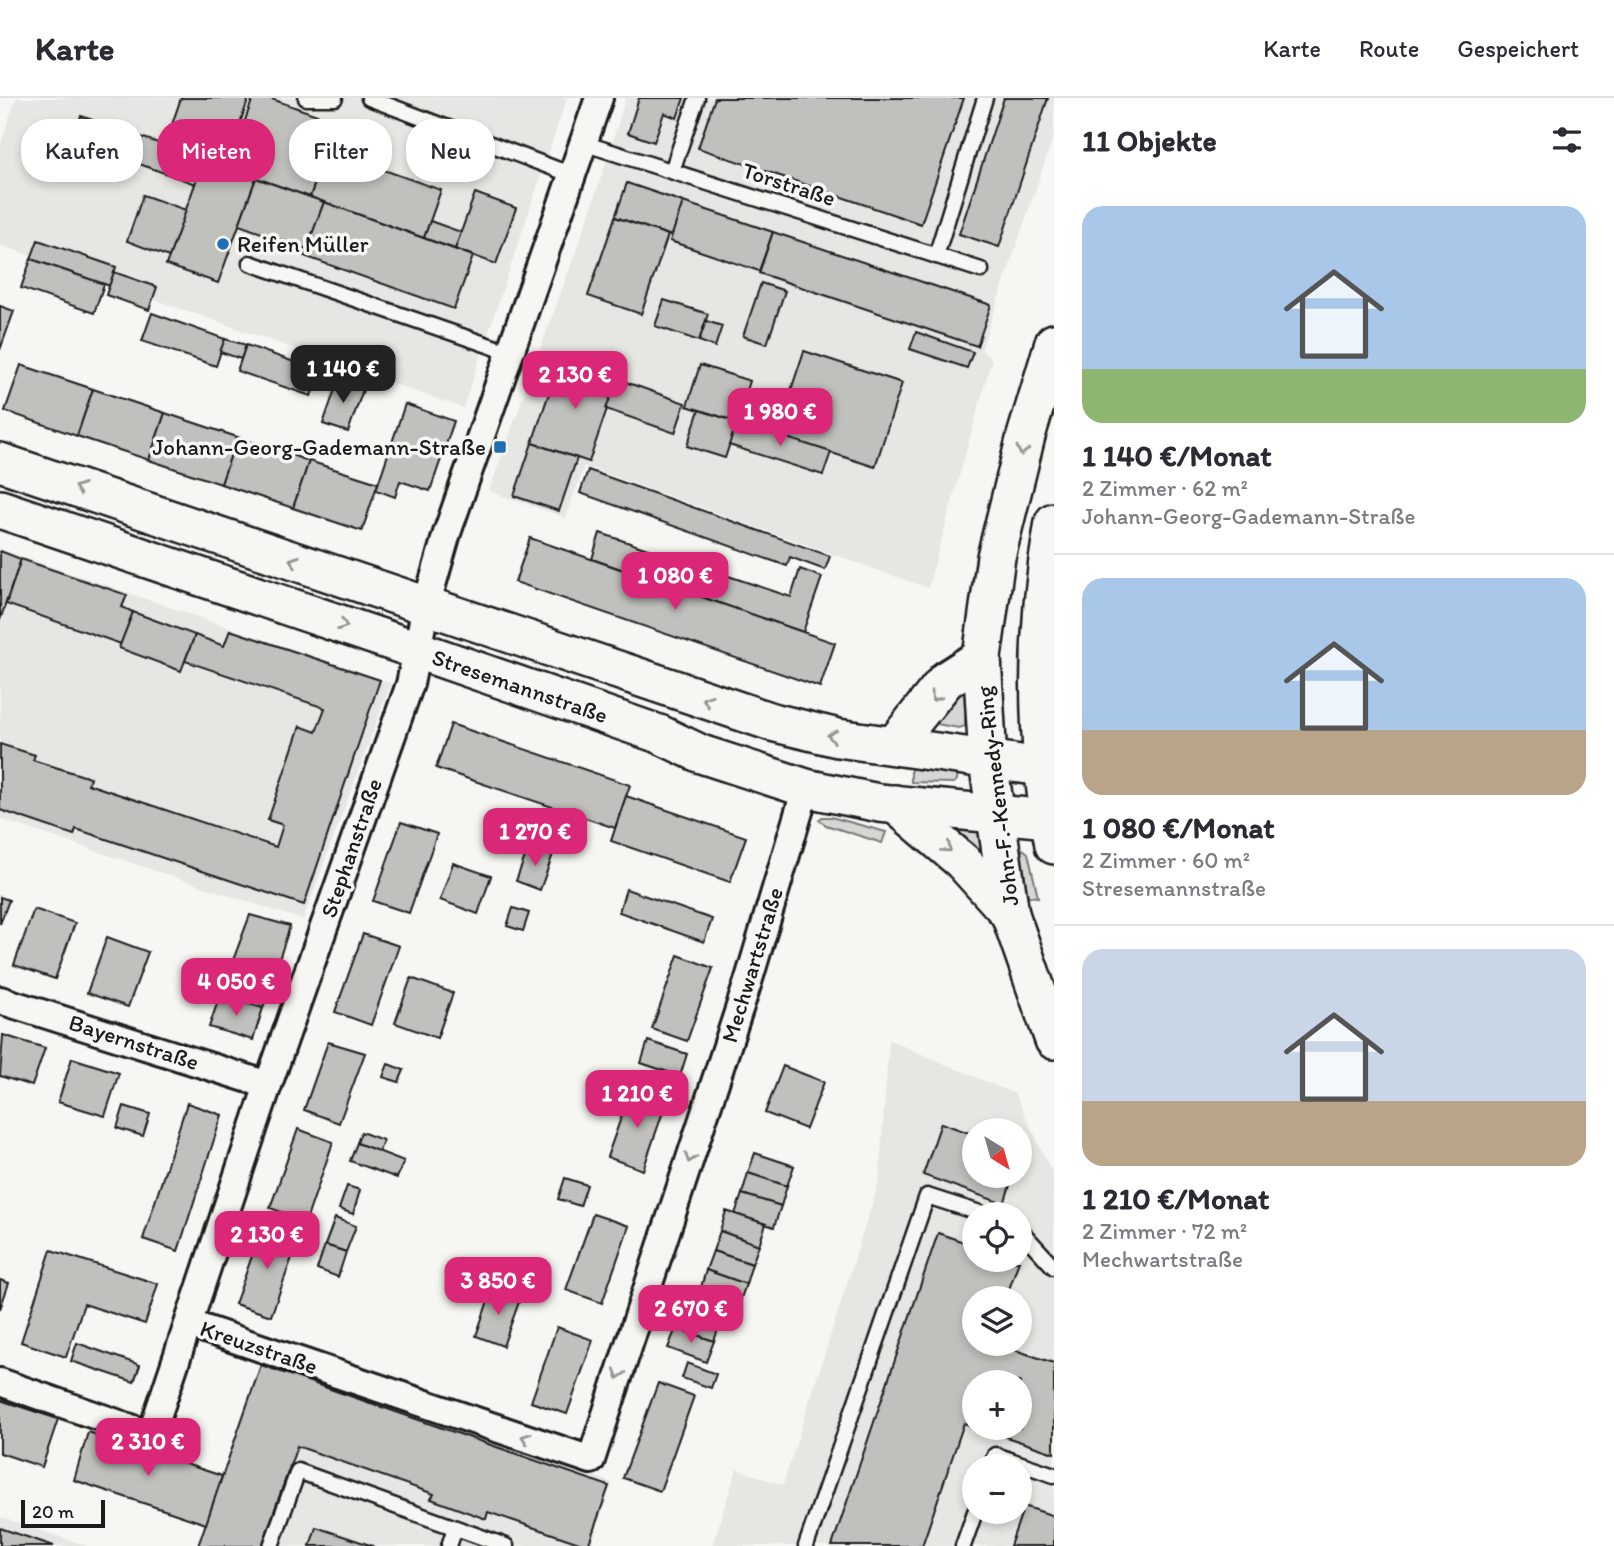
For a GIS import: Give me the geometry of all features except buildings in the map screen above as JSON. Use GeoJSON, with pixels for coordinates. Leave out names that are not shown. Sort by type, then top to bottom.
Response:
{"type":"FeatureCollection","features":[{"type":"Feature","properties":{"kind":"street"},"geometry":{"type":"LineString","coordinates":[[417,650],[426,606],[447,533],[599,98]]}},
{"type":"Feature","properties":{"kind":"street","name":"John-F.-Kennedy-Ring"},"geometry":{"type":"LineString","coordinates":[[1054,343],[1026,436],[996,556],[982,657],[988,761],[1010,914],[1054,1040]]}},
{"type":"Feature","properties":{"kind":"street","name":"Stresemannstraße"},"geometry":{"type":"LineString","coordinates":[[0,462],[772,722],[838,738],[1048,768]]}},
{"type":"Feature","properties":{"kind":"street","name":"Stresemannstraße"},"geometry":{"type":"LineString","coordinates":[[0,509],[417,650],[659,734],[701,754],[806,788],[895,804],[995,812],[1052,828]]}},
{"type":"Feature","properties":{"kind":"street"},"geometry":{"type":"LineString","coordinates":[[1052,828],[1048,768],[1045,590],[1054,522]]}},
{"type":"Feature","properties":{"kind":"street"},"geometry":{"type":"LineString","coordinates":[[190,573],[205,530]]}},
{"type":"Feature","properties":{"kind":"street","name":"Stephanstraße"},"geometry":{"type":"LineString","coordinates":[[190,1324],[268,1085],[410,684],[417,650]]}},
{"type":"Feature","properties":{"kind":"street"},"geometry":{"type":"LineString","coordinates":[[894,745],[946,680],[982,657]]}},
{"type":"Feature","properties":{"kind":"street","name":"Mechwartstraße"},"geometry":{"type":"LineString","coordinates":[[591,1460],[749,979],[806,788]]}},
{"type":"Feature","properties":{"kind":"street"},"geometry":{"type":"LineString","coordinates":[[895,804],[962,861],[1010,914]]}},
{"type":"Feature","properties":{"kind":"street","name":"Bayernstraße"},"geometry":{"type":"LineString","coordinates":[[0,1000],[268,1085]]}},
{"type":"Feature","properties":{"kind":"street","name":"Kreuzstraße"},"geometry":{"type":"LineString","coordinates":[[0,1382],[151,1435],[190,1324],[591,1460]]}},
{"type":"Feature","properties":{"kind":"lane"},"geometry":{"type":"LineString","coordinates":[[306,98],[335,98]]}},
{"type":"Feature","properties":{"kind":"lane"},"geometry":{"type":"LineString","coordinates":[[369,98],[572,175]]}},
{"type":"Feature","properties":{"kind":"lane"},"geometry":{"type":"LineString","coordinates":[[672,171],[697,98]]}},
{"type":"Feature","properties":{"kind":"lane"},"geometry":{"type":"LineString","coordinates":[[936,256],[985,98]]}},
{"type":"Feature","properties":{"kind":"lane","name":"Torstraße"},"geometry":{"type":"LineString","coordinates":[[583,143],[981,270]]}},
{"type":"Feature","properties":{"kind":"lane"},"geometry":{"type":"LineString","coordinates":[[250,263],[511,353]]}},
{"type":"Feature","properties":{"kind":"lane"},"geometry":{"type":"LineString","coordinates":[[806,1546],[927,1196],[962,1207]]}},
{"type":"Feature","properties":{"kind":"lane"},"geometry":{"type":"LineString","coordinates":[[1032,1243],[1054,1266]]}},
{"type":"Feature","properties":{"kind":"lane"},"geometry":{"type":"LineString","coordinates":[[1032,1468],[1054,1475]]}},
{"type":"Feature","properties":{"kind":"lane"},"geometry":{"type":"LineString","coordinates":[[271,1546],[298,1471],[506,1546]]}},
{"type":"Feature","properties":{"kind":"lane"},"geometry":{"type":"LineString","coordinates":[[963,1546],[971,1524]]}},
{"type":"Feature","properties":{"kind":"lane"},"geometry":{"type":"LineString","coordinates":[[449,1546],[455,1528]]}},
{"type":"Feature","properties":{"kind":"shaded area"},"geometry":{"type":"Polygon","coordinates":[[[16,98],[567,98],[463,408],[0,245],[0,146],[16,98]]]}},
{"type":"Feature","properties":{"kind":"shaded area"},"geometry":{"type":"Polygon","coordinates":[[[626,98],[1054,98],[1054,135],[981,350],[992,359],[928,588],[584,466],[566,518],[489,491],[589,215],[626,98]]]}},
{"type":"Feature","properties":{"kind":"shaded area"},"geometry":{"type":"Polygon","coordinates":[[[0,549],[391,683],[303,920],[0,819],[0,549]]]}},
{"type":"Feature","properties":{"kind":"shaded area"},"geometry":{"type":"Polygon","coordinates":[[[959,683],[966,690],[965,726],[959,728],[931,723],[959,683]]]}},
{"type":"Feature","properties":{"kind":"shaded area"},"geometry":{"type":"Polygon","coordinates":[[[911,759],[958,769],[957,780],[954,783],[911,782],[911,759]]]}},
{"type":"Feature","properties":{"kind":"shaded area"},"geometry":{"type":"Polygon","coordinates":[[[822,817],[886,832],[882,843],[826,825],[819,820],[822,817]]]}},
{"type":"Feature","properties":{"kind":"shaded area"},"geometry":{"type":"Polygon","coordinates":[[[931,821],[980,828],[988,864],[931,821]]]}},
{"type":"Feature","properties":{"kind":"shaded area"},"geometry":{"type":"Polygon","coordinates":[[[1023,849],[1028,853],[1038,897],[1028,896],[1019,855],[1023,849]]]}},
{"type":"Feature","properties":{"kind":"shaded area"},"geometry":{"type":"Polygon","coordinates":[[[889,1040],[1015,1094],[1026,1118],[962,1118],[962,1188],[1032,1188],[1032,1130],[1054,1176],[1054,1546],[712,1546],[737,1469],[783,1485],[879,1182],[889,1040]]]}},
{"type":"Feature","properties":{"kind":"shaded area"},"geometry":{"type":"Polygon","coordinates":[[[262,1356],[612,1483],[591,1546],[198,1546],[262,1356]]]}},
{"type":"Feature","properties":{"kind":"shaded area"},"geometry":{"type":"Polygon","coordinates":[[[0,1517],[88,1546],[0,1546],[0,1517]]]}},
{"type":"Feature","properties":{"kind":"place","name":"Reifen Müller"},"geometry":{"type":"Point","coordinates":[223,244]}},
{"type":"Feature","properties":{"kind":"place","name":"Johann-Georg-Gademann-Straße"},"geometry":{"type":"Point","coordinates":[500,447]}}]}
